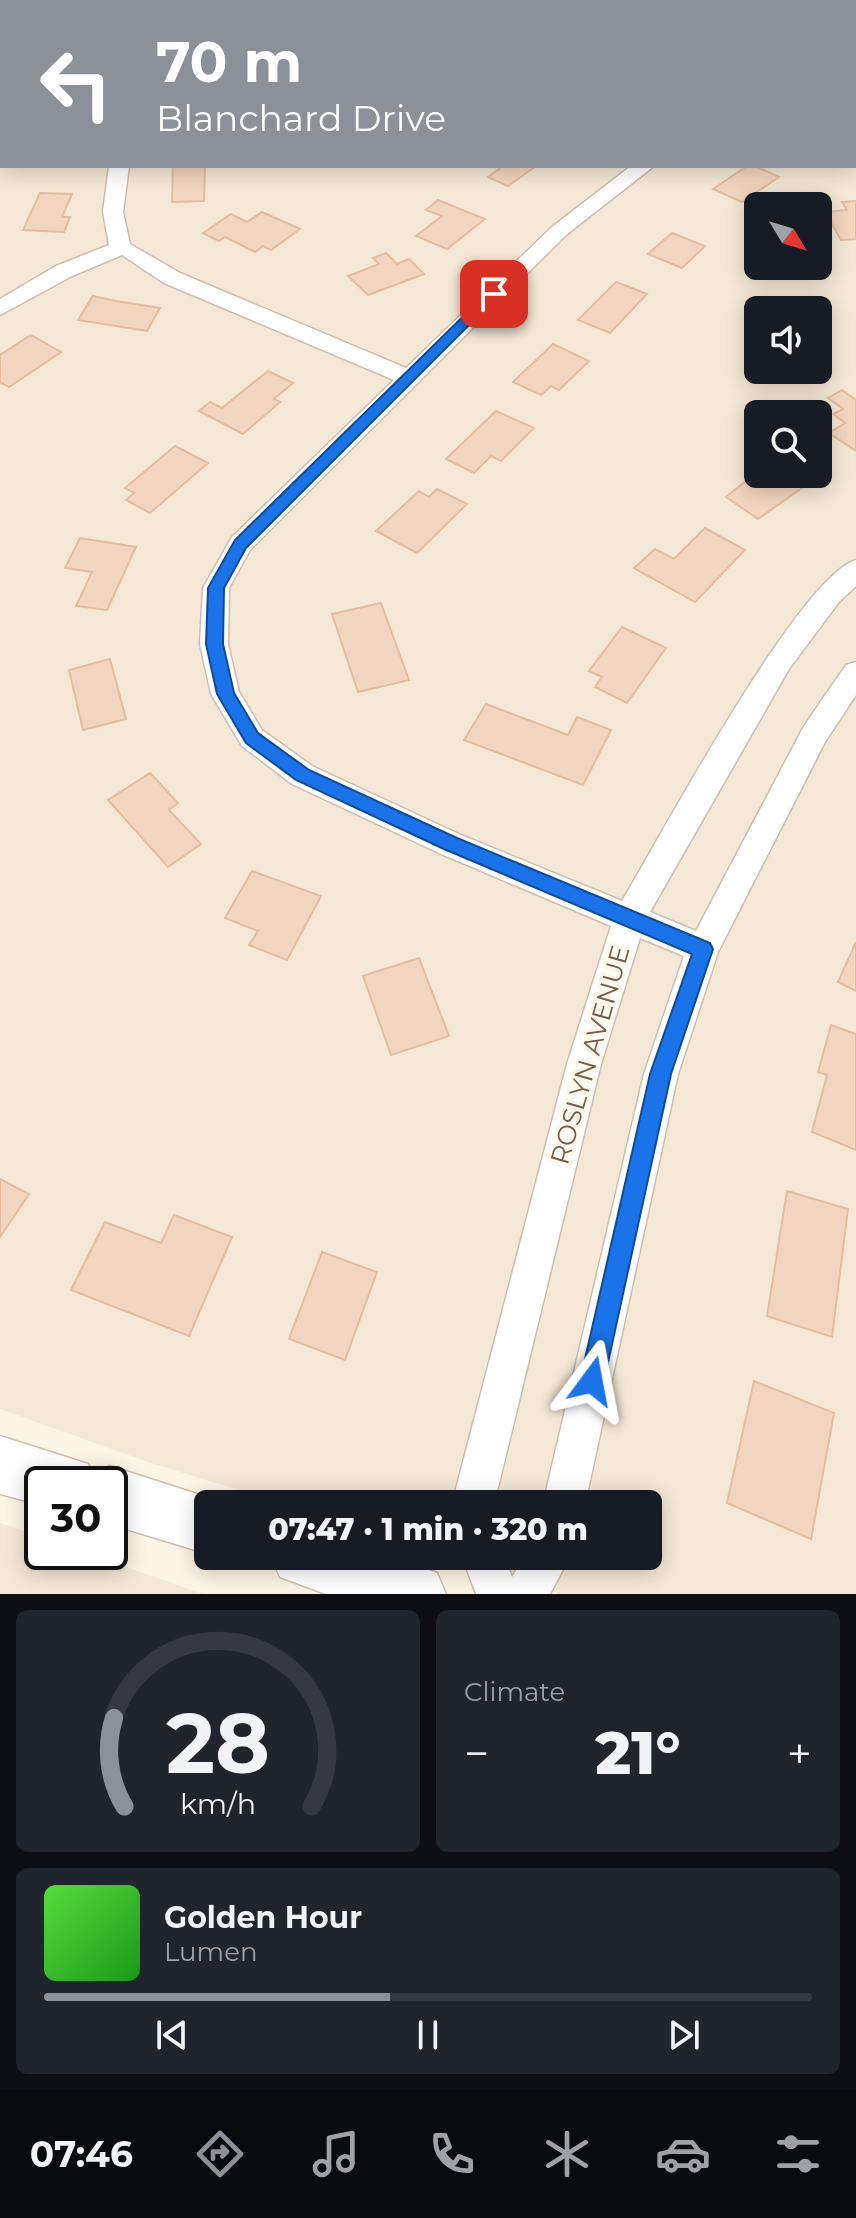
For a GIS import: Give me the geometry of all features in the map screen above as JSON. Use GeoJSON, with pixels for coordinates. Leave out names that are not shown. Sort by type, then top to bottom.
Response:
{"type":"FeatureCollection","features":[{"type":"Feature","properties":{"kind":"main road"},"geometry":{"type":"LineString","coordinates":[[0,1465],[24,1472]]}},
{"type":"Feature","properties":{"kind":"main road"},"geometry":{"type":"LineString","coordinates":[[128,1501],[194,1521]]}},
{"type":"Feature","properties":{"kind":"main road"},"geometry":{"type":"LineString","coordinates":[[343,1570],[416,1594]]}},
{"type":"Feature","properties":{"kind":"street"},"geometry":{"type":"LineString","coordinates":[[118,168],[113,212],[120,248]]}},
{"type":"Feature","properties":{"kind":"street"},"geometry":{"type":"LineString","coordinates":[[641,168],[559,231],[407,377],[241,544],[216,588],[214,644],[225,694],[252,738],[302,775],[450,844],[703,949]]}},
{"type":"Feature","properties":{"kind":"street"},"geometry":{"type":"LineString","coordinates":[[0,308],[64,271],[120,248],[130,250],[172,278],[407,377]]}},
{"type":"Feature","properties":{"kind":"street","name":"ROSLYN AVENUE"},"geometry":{"type":"LineString","coordinates":[[477,1490],[584,1064],[630,917],[779,661],[830,595],[856,570]]}},
{"type":"Feature","properties":{"kind":"street"},"geometry":{"type":"LineString","coordinates":[[567,1490],[661,1074],[703,949],[814,734],[856,673]]}},
{"type":"Feature","properties":{"kind":"street"},"geometry":{"type":"LineString","coordinates":[[488,1570],[497,1594]]}},
{"type":"Feature","properties":{"kind":"street"},"geometry":{"type":"LineString","coordinates":[[526,1594],[541,1570]]}},
{"type":"Feature","properties":{"kind":"shaded area"},"geometry":{"type":"Polygon","coordinates":[[[0,168],[856,168],[856,1594],[559,1594],[488,1570],[662,1570],[662,1490],[238,1490],[145,1461],[0,1409],[0,168]]]}},
{"type":"Feature","properties":{"kind":"shaded area"},"geometry":{"type":"Polygon","coordinates":[[[0,1523],[24,1531],[24,1570],[128,1570],[128,1568],[203,1594],[0,1594],[0,1523]]]}},
{"type":"Feature","properties":{"kind":"building"},"geometry":{"type":"Polygon","coordinates":[[[173,168],[205,168],[204,201],[172,202],[173,168]]]}},
{"type":"Feature","properties":{"kind":"building"},"geometry":{"type":"Polygon","coordinates":[[[500,168],[533,168],[508,186],[488,177],[500,168]]]}},
{"type":"Feature","properties":{"kind":"building"},"geometry":{"type":"Polygon","coordinates":[[[744,168],[759,168],[779,177],[757,192],[744,192],[742,202],[713,189],[744,168]]]}},
{"type":"Feature","properties":{"kind":"building"},"geometry":{"type":"Polygon","coordinates":[[[40,193],[72,194],[62,217],[70,217],[64,232],[23,230],[40,193]]]}},
{"type":"Feature","properties":{"kind":"building"},"geometry":{"type":"Polygon","coordinates":[[[438,200],[485,219],[447,249],[416,236],[442,216],[426,210],[438,200]]]}},
{"type":"Feature","properties":{"kind":"building"},"geometry":{"type":"Polygon","coordinates":[[[856,201],[856,239],[841,240],[832,224],[832,211],[847,210],[842,202],[856,201]]]}},
{"type":"Feature","properties":{"kind":"building"},"geometry":{"type":"Polygon","coordinates":[[[262,212],[300,229],[271,250],[263,246],[255,252],[225,237],[219,241],[203,233],[231,214],[247,222],[262,212]]]}},
{"type":"Feature","properties":{"kind":"building"},"geometry":{"type":"Polygon","coordinates":[[[672,233],[705,246],[682,268],[648,254],[672,233]]]}},
{"type":"Feature","properties":{"kind":"building"},"geometry":{"type":"Polygon","coordinates":[[[386,253],[397,264],[409,259],[424,274],[368,295],[348,276],[379,264],[373,258],[386,253]]]}},
{"type":"Feature","properties":{"kind":"building"},"geometry":{"type":"Polygon","coordinates":[[[616,282],[647,294],[610,333],[578,320],[616,282]]]}},
{"type":"Feature","properties":{"kind":"building"},"geometry":{"type":"Polygon","coordinates":[[[93,296],[160,308],[147,331],[78,320],[93,296]]]}},
{"type":"Feature","properties":{"kind":"building"},"geometry":{"type":"Polygon","coordinates":[[[31,335],[61,352],[9,387],[0,382],[0,355],[31,335]]]}},
{"type":"Feature","properties":{"kind":"building"},"geometry":{"type":"Polygon","coordinates":[[[553,344],[589,361],[559,390],[551,386],[541,395],[513,382],[553,344]]]}},
{"type":"Feature","properties":{"kind":"building"},"geometry":{"type":"Polygon","coordinates":[[[268,371],[293,383],[274,399],[280,402],[243,434],[199,411],[210,402],[222,408],[268,371]]]}},
{"type":"Feature","properties":{"kind":"building"},"geometry":{"type":"Polygon","coordinates":[[[842,390],[856,400],[856,451],[832,435],[832,431],[845,423],[833,414],[843,409],[828,398],[842,390]]]}},
{"type":"Feature","properties":{"kind":"building"},"geometry":{"type":"Polygon","coordinates":[[[496,411],[534,428],[501,461],[491,456],[474,473],[446,459],[496,411]]]}},
{"type":"Feature","properties":{"kind":"building"},"geometry":{"type":"Polygon","coordinates":[[[175,446],[208,463],[150,513],[126,500],[134,493],[125,488],[175,446]]]}},
{"type":"Feature","properties":{"kind":"building"},"geometry":{"type":"Polygon","coordinates":[[[744,482],[744,488],[802,488],[758,519],[726,497],[744,482]]]}},
{"type":"Feature","properties":{"kind":"building"},"geometry":{"type":"Polygon","coordinates":[[[437,489],[467,504],[417,553],[376,531],[419,491],[429,497],[437,489]]]}},
{"type":"Feature","properties":{"kind":"building"},"geometry":{"type":"Polygon","coordinates":[[[705,528],[745,550],[695,602],[634,568],[655,549],[674,559],[705,528]]]}},
{"type":"Feature","properties":{"kind":"building"},"geometry":{"type":"Polygon","coordinates":[[[80,538],[136,547],[107,610],[76,606],[92,572],[65,568],[80,538]]]}},
{"type":"Feature","properties":{"kind":"building"},"geometry":{"type":"Polygon","coordinates":[[[381,603],[409,680],[358,692],[332,614],[381,603]]]}},
{"type":"Feature","properties":{"kind":"building"},"geometry":{"type":"Polygon","coordinates":[[[622,627],[666,648],[627,703],[595,687],[602,677],[589,671],[622,627]]]}},
{"type":"Feature","properties":{"kind":"building"},"geometry":{"type":"Polygon","coordinates":[[[110,659],[126,719],[83,730],[69,670],[110,659]]]}},
{"type":"Feature","properties":{"kind":"building"},"geometry":{"type":"Polygon","coordinates":[[[486,704],[568,735],[577,717],[611,730],[583,785],[464,740],[486,704]]]}},
{"type":"Feature","properties":{"kind":"building"},"geometry":{"type":"Polygon","coordinates":[[[150,773],[178,803],[169,810],[201,844],[168,867],[108,800],[150,773]]]}},
{"type":"Feature","properties":{"kind":"building"},"geometry":{"type":"Polygon","coordinates":[[[252,871],[321,896],[287,960],[249,945],[258,931],[225,918],[252,871]]]}},
{"type":"Feature","properties":{"kind":"building"},"geometry":{"type":"Polygon","coordinates":[[[856,942],[856,991],[838,982],[856,942]]]}},
{"type":"Feature","properties":{"kind":"building"},"geometry":{"type":"Polygon","coordinates":[[[419,958],[449,1036],[391,1055],[363,976],[419,958]]]}},
{"type":"Feature","properties":{"kind":"building"},"geometry":{"type":"Polygon","coordinates":[[[831,1025],[856,1034],[856,1150],[812,1132],[827,1075],[818,1072],[831,1025]]]}},
{"type":"Feature","properties":{"kind":"building"},"geometry":{"type":"Polygon","coordinates":[[[0,1179],[29,1194],[0,1237],[0,1179]]]}},
{"type":"Feature","properties":{"kind":"building"},"geometry":{"type":"Polygon","coordinates":[[[787,1191],[848,1209],[832,1337],[767,1316],[787,1191]]]}},
{"type":"Feature","properties":{"kind":"building"},"geometry":{"type":"Polygon","coordinates":[[[174,1215],[232,1237],[189,1336],[71,1290],[105,1222],[161,1243],[174,1215]]]}},
{"type":"Feature","properties":{"kind":"building"},"geometry":{"type":"Polygon","coordinates":[[[322,1252],[377,1272],[345,1360],[289,1339],[322,1252]]]}},
{"type":"Feature","properties":{"kind":"building"},"geometry":{"type":"Polygon","coordinates":[[[754,1381],[834,1413],[811,1539],[727,1503],[754,1381]]]}},
{"type":"Feature","properties":{"kind":"route"},"geometry":{"type":"LineString","coordinates":[[494,294],[241,544],[216,588],[214,644],[225,694],[252,738],[302,775],[450,844],[703,949],[661,1074],[592,1381]]}}]}
